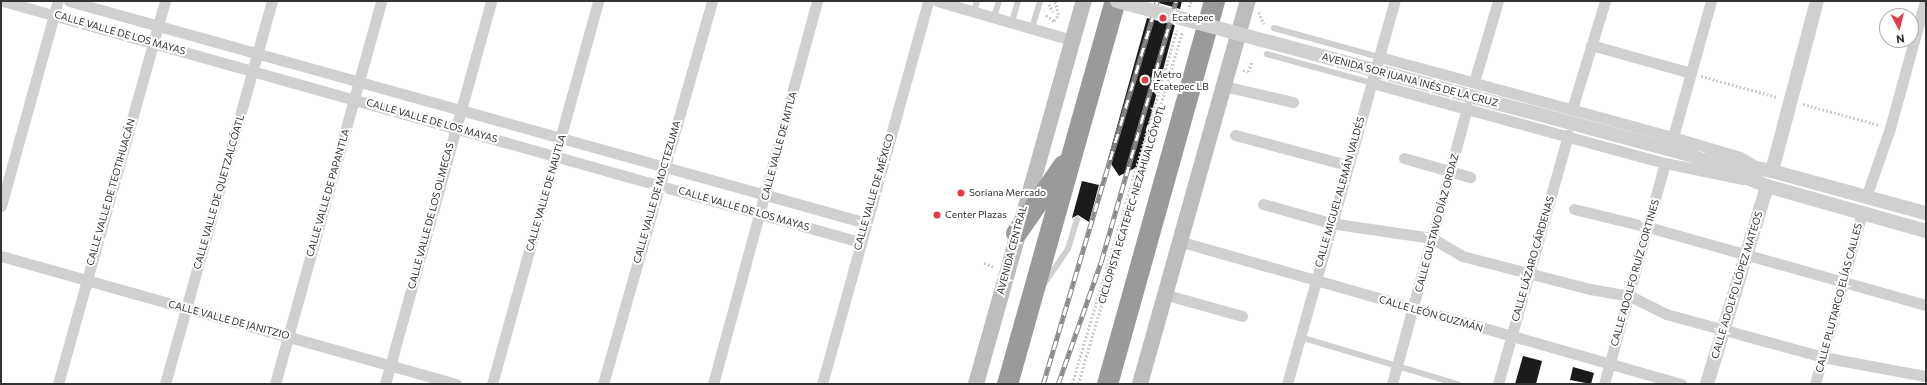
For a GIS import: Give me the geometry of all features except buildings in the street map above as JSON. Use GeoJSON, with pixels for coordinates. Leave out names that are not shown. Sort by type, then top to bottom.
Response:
{"type":"FeatureCollection","features":[{"type":"Feature","properties":{"kind":"highway"},"geometry":{"type":"LineString","coordinates":[[1007,384],[1116,1]]}},
{"type":"Feature","properties":{"kind":"highway"},"geometry":{"type":"LineString","coordinates":[[1107,384],[1214,1]]}},
{"type":"Feature","properties":{"kind":"highway"},"geometry":{"type":"LineString","coordinates":[[1016,233],[1074,150]]}},
{"type":"Feature","properties":{"kind":"main road","name":"AVENIDA CENTRAL"},"geometry":{"type":"LineString","coordinates":[[976,384],[1016,233],[1084,1]]}},
{"type":"Feature","properties":{"kind":"main road"},"geometry":{"type":"LineString","coordinates":[[1140,384],[1182,242],[1248,1]]}},
{"type":"Feature","properties":{"kind":"street","name":"CALLE VALLE DE LOS MAYAS"},"geometry":{"type":"LineString","coordinates":[[3,1],[253,70],[860,242]]}},
{"type":"Feature","properties":{"kind":"street"},"geometry":{"type":"LineString","coordinates":[[1,206],[58,1]]}},
{"type":"Feature","properties":{"kind":"street","name":"CALLE VALLE DE LOS MAYAS"},"geometry":{"type":"LineString","coordinates":[[69,1],[765,198],[866,223]]}},
{"type":"Feature","properties":{"kind":"street","name":"CALLE VALLE DE TEOTIHUACÁN"},"geometry":{"type":"LineString","coordinates":[[58,384],[165,1]]}},
{"type":"Feature","properties":{"kind":"street","name":"CALLE VALLE DE QUETZALCÓATL"},"geometry":{"type":"LineString","coordinates":[[165,384],[272,1]]}},
{"type":"Feature","properties":{"kind":"street","name":"CALLE VALLE DE PAPANTLA"},"geometry":{"type":"LineString","coordinates":[[275,384],[381,1]]}},
{"type":"Feature","properties":{"kind":"street","name":"CALLE VALLE DE LOS OLMECAS"},"geometry":{"type":"LineString","coordinates":[[385,384],[490,1]]}},
{"type":"Feature","properties":{"kind":"street","name":"CALLE VALLE DE NAUTLA"},"geometry":{"type":"LineString","coordinates":[[492,384],[557,157],[598,1]]}},
{"type":"Feature","properties":{"kind":"street","name":"CALLE VALLE DE MOCTEZUMA"},"geometry":{"type":"LineString","coordinates":[[603,384],[658,185],[712,1]]}},
{"type":"Feature","properties":{"kind":"street","name":"CALLE VALLE DE MITLA"},"geometry":{"type":"LineString","coordinates":[[713,384],[761,214],[817,1]]}},
{"type":"Feature","properties":{"kind":"street","name":"CALLE VALLE DE MÉXICO"},"geometry":{"type":"LineString","coordinates":[[822,384],[860,242],[928,1]]}},
{"type":"Feature","properties":{"kind":"street"},"geometry":{"type":"LineString","coordinates":[[937,1],[976,6],[994,17],[1072,40]]}},
{"type":"Feature","properties":{"kind":"street","name":"AVENIDA SOR JUANA INÉS DE LA CRUZ"},"geometry":{"type":"LineString","coordinates":[[1116,1],[1690,155],[1767,186],[1926,231]]}},
{"type":"Feature","properties":{"kind":"street","name":"CALLE MIGUEL ALEMÁN VALDÉS"},"geometry":{"type":"LineString","coordinates":[[1287,384],[1330,223],[1380,57],[1395,1]]}},
{"type":"Feature","properties":{"kind":"street"},"geometry":{"type":"LineString","coordinates":[[1474,82],[1498,1]]}},
{"type":"Feature","properties":{"kind":"street"},"geometry":{"type":"LineString","coordinates":[[1572,109],[1605,1]]}},
{"type":"Feature","properties":{"kind":"street"},"geometry":{"type":"LineString","coordinates":[[1673,137],[1711,1]]}},
{"type":"Feature","properties":{"kind":"street"},"geometry":{"type":"LineString","coordinates":[[1772,171],[1816,1]]}},
{"type":"Feature","properties":{"kind":"street"},"geometry":{"type":"LineString","coordinates":[[1866,197],[1890,128],[1924,1]]}},
{"type":"Feature","properties":{"kind":"street"},"geometry":{"type":"LineString","coordinates":[[1591,45],[1691,74]]}},
{"type":"Feature","properties":{"kind":"street","name":"AVENIDA SOR JUANA INÉS DE LA CRUZ"},"geometry":{"type":"LineString","coordinates":[[1380,57],[1673,137],[1740,157],[1757,167]]}},
{"type":"Feature","properties":{"kind":"street","name":"AVENIDA SOR JUANA INÉS DE LA CRUZ"},"geometry":{"type":"LineString","coordinates":[[1372,83],[1467,107],[1665,162],[1729,178],[1749,179]]}},
{"type":"Feature","properties":{"kind":"street"},"geometry":{"type":"LineString","coordinates":[[1224,86],[1293,102]]}},
{"type":"Feature","properties":{"kind":"street","name":"CALLE GUSTAVO DÍAZ ORDAZ"},"geometry":{"type":"LineString","coordinates":[[1392,384],[1415,308],[1467,107]]}},
{"type":"Feature","properties":{"kind":"street"},"geometry":{"type":"LineString","coordinates":[[1235,135],[1347,164]]}},
{"type":"Feature","properties":{"kind":"street","name":"CALLE LÁZARO CÁRDENAS"},"geometry":{"type":"LineString","coordinates":[[1498,384],[1530,275],[1568,135]]}},
{"type":"Feature","properties":{"kind":"street"},"geometry":{"type":"LineString","coordinates":[[1404,158],[1470,177]]}},
{"type":"Feature","properties":{"kind":"street","name":"AVENIDA SOR JUANA INÉS DE LA CRUZ"},"geometry":{"type":"LineString","coordinates":[[1703,159],[1722,159],[1757,167],[1926,213]]}},
{"type":"Feature","properties":{"kind":"street","name":"CALLE ADOLFO RUÍZ CORTINES"},"geometry":{"type":"LineString","coordinates":[[1604,384],[1630,296],[1665,162]]}},
{"type":"Feature","properties":{"kind":"street","name":"CALLE ADOLFO LÓPEZ MATEOS"},"geometry":{"type":"LineString","coordinates":[[1707,384],[1767,186]]}},
{"type":"Feature","properties":{"kind":"street"},"geometry":{"type":"LineString","coordinates":[[1263,204],[1330,223],[1432,238],[1462,256],[1530,275],[1630,296],[1666,314],[1823,357],[1925,377]]}},
{"type":"Feature","properties":{"kind":"street"},"geometry":{"type":"LineString","coordinates":[[1574,209],[1648,227],[1844,285],[1926,305]]}},
{"type":"Feature","properties":{"kind":"street","name":"CALLE PLUTARCO ELÍAS CALLES"},"geometry":{"type":"LineString","coordinates":[[1815,384],[1844,285],[1862,212]]}},
{"type":"Feature","properties":{"kind":"street","name":"CALLE LEÓN GUZMÁN"},"geometry":{"type":"LineString","coordinates":[[1182,242],[1314,282],[1415,308],[1511,337],[1681,384]]}},
{"type":"Feature","properties":{"kind":"street","name":"CALLE VALLE DE JANITZIO"},"geometry":{"type":"LineString","coordinates":[[1,256],[456,384]]}},
{"type":"Feature","properties":{"kind":"street"},"geometry":{"type":"LineString","coordinates":[[1167,295],[1242,316]]}},
{"type":"Feature","properties":{"kind":"lane"},"geometry":{"type":"LineString","coordinates":[[994,17],[999,1]]}},
{"type":"Feature","properties":{"kind":"lane"},"geometry":{"type":"LineString","coordinates":[[1012,22],[1018,1]]}},
{"type":"Feature","properties":{"kind":"lane"},"geometry":{"type":"LineString","coordinates":[[1032,28],[1042,2]]}},
{"type":"Feature","properties":{"kind":"lane","name":"AVENIDA SOR JUANA INÉS DE LA CRUZ"},"geometry":{"type":"LineString","coordinates":[[1274,28],[1380,57]]}},
{"type":"Feature","properties":{"kind":"lane","name":"AVENIDA SOR JUANA INÉS DE LA CRUZ"},"geometry":{"type":"LineString","coordinates":[[1267,54],[1372,83]]}},
{"type":"Feature","properties":{"kind":"lane"},"geometry":{"type":"LineString","coordinates":[[1030,302],[1068,249],[1077,219]]}},
{"type":"Feature","properties":{"kind":"lane"},"geometry":{"type":"LineString","coordinates":[[1300,337],[1458,384]]}},
{"type":"Feature","properties":{"kind":"path"},"geometry":{"type":"LineString","coordinates":[[1042,8],[1049,20],[1054,21],[1058,15],[1055,1]]}},
{"type":"Feature","properties":{"kind":"path"},"geometry":{"type":"LineString","coordinates":[[1183,8],[1185,1]]}},
{"type":"Feature","properties":{"kind":"path"},"geometry":{"type":"LineString","coordinates":[[1186,16],[1191,1]]}},
{"type":"Feature","properties":{"kind":"path"},"geometry":{"type":"LineString","coordinates":[[1042,2],[1050,4],[1053,12]]}},
{"type":"Feature","properties":{"kind":"path"},"geometry":{"type":"LineString","coordinates":[[1072,384],[1178,24]]}},
{"type":"Feature","properties":{"kind":"path","name":"CICLOPISTA ECATEPEC-NEZAHUALCÓYOTL"},"geometry":{"type":"LineString","coordinates":[[1078,384],[1184,24]]}},
{"type":"Feature","properties":{"kind":"path"},"geometry":{"type":"LineString","coordinates":[[1244,66],[1243,70],[1248,72],[1252,61]]}},
{"type":"Feature","properties":{"kind":"path"},"geometry":{"type":"LineString","coordinates":[[1691,74],[1890,128]]}},
{"type":"Feature","properties":{"kind":"railway"},"geometry":{"type":"LineString","coordinates":[[1043,384],[1157,1]]}},
{"type":"Feature","properties":{"kind":"railway"},"geometry":{"type":"LineString","coordinates":[[1058,384],[1101,262],[1176,1]]}},
{"type":"Feature","properties":{"kind":"place","name":"Ecatepec"},"geometry":{"type":"Point","coordinates":[1163,18]}},
{"type":"Feature","properties":{"kind":"place","name":"Metro Ecatepec LB"},"geometry":{"type":"Point","coordinates":[1145,80]}},
{"type":"Feature","properties":{"kind":"place","name":"Soriana Mercado"},"geometry":{"type":"Point","coordinates":[961,193]}},
{"type":"Feature","properties":{"kind":"place","name":"Center Plazas"},"geometry":{"type":"Point","coordinates":[937,215]}}]}
